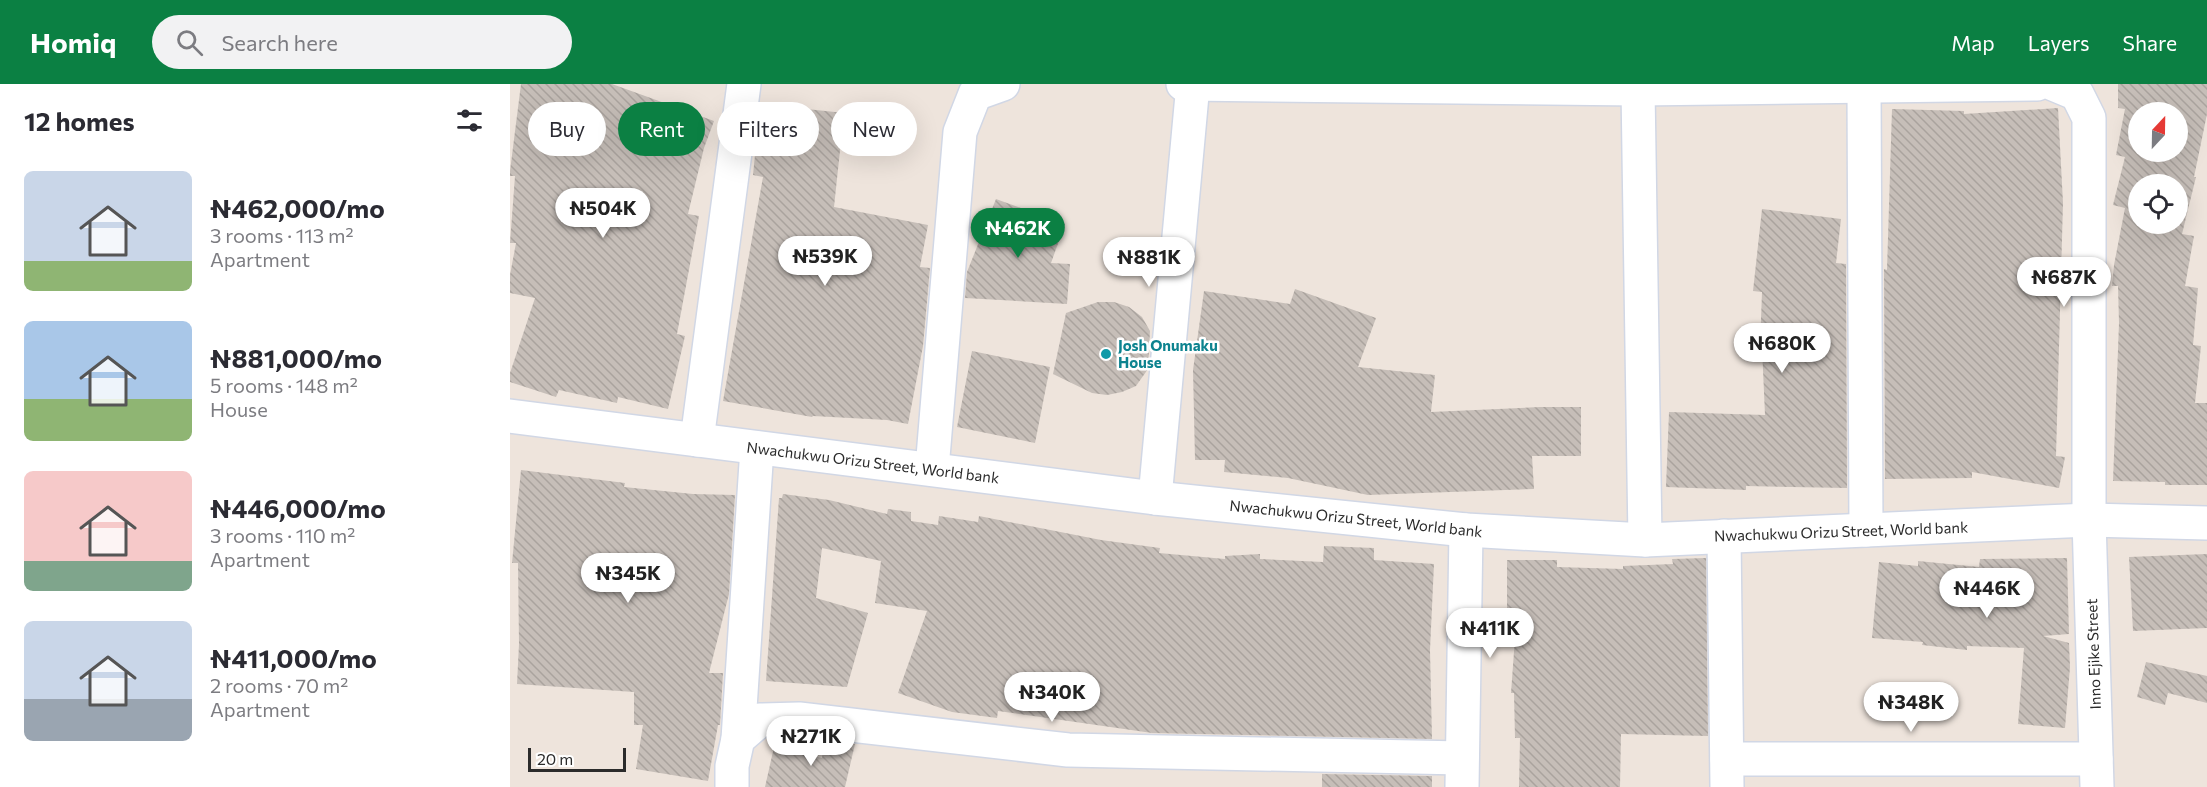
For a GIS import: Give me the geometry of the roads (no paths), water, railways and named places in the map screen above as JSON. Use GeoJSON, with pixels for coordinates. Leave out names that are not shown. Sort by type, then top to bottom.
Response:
{"type":"FeatureCollection","features":[{"type":"Feature","properties":{"kind":"street"},"geometry":{"type":"LineString","coordinates":[[697,440],[744,84]]}},
{"type":"Feature","properties":{"kind":"street"},"geometry":{"type":"LineString","coordinates":[[932,470],[960,132],[975,94],[1003,84]]}},
{"type":"Feature","properties":{"kind":"street"},"geometry":{"type":"LineString","coordinates":[[1183,84],[1575,86],[1638,89],[2037,84]]}},
{"type":"Feature","properties":{"kind":"street"},"geometry":{"type":"LineString","coordinates":[[1155,498],[1193,84]]}},
{"type":"Feature","properties":{"kind":"street","name":"Inno Ejike Street"},"geometry":{"type":"LineString","coordinates":[[2053,84],[2077,94],[2089,118],[2089,520],[2096,773]]}},
{"type":"Feature","properties":{"kind":"street"},"geometry":{"type":"LineString","coordinates":[[1863,87],[1866,530]]}},
{"type":"Feature","properties":{"kind":"street"},"geometry":{"type":"LineString","coordinates":[[1638,89],[1645,540]]}},
{"type":"Feature","properties":{"kind":"street","name":"Nwachukwu Orizu Street, World bank"},"geometry":{"type":"LineString","coordinates":[[510,416],[1155,498],[1466,530],[1645,540],[2089,520],[2207,523]]}},
{"type":"Feature","properties":{"kind":"street"},"geometry":{"type":"LineString","coordinates":[[732,787],[732,766],[738,739],[757,447]]}},
{"type":"Feature","properties":{"kind":"street"},"geometry":{"type":"LineString","coordinates":[[738,739],[760,720],[799,719],[1068,750],[1462,772],[1466,530]]}},
{"type":"Feature","properties":{"kind":"street"},"geometry":{"type":"LineString","coordinates":[[1724,536],[1727,773],[2096,773]]}},
{"type":"Feature","properties":{"kind":"place","name":"Josh Onumaku House"},"geometry":{"type":"Point","coordinates":[1106,354]}}]}
